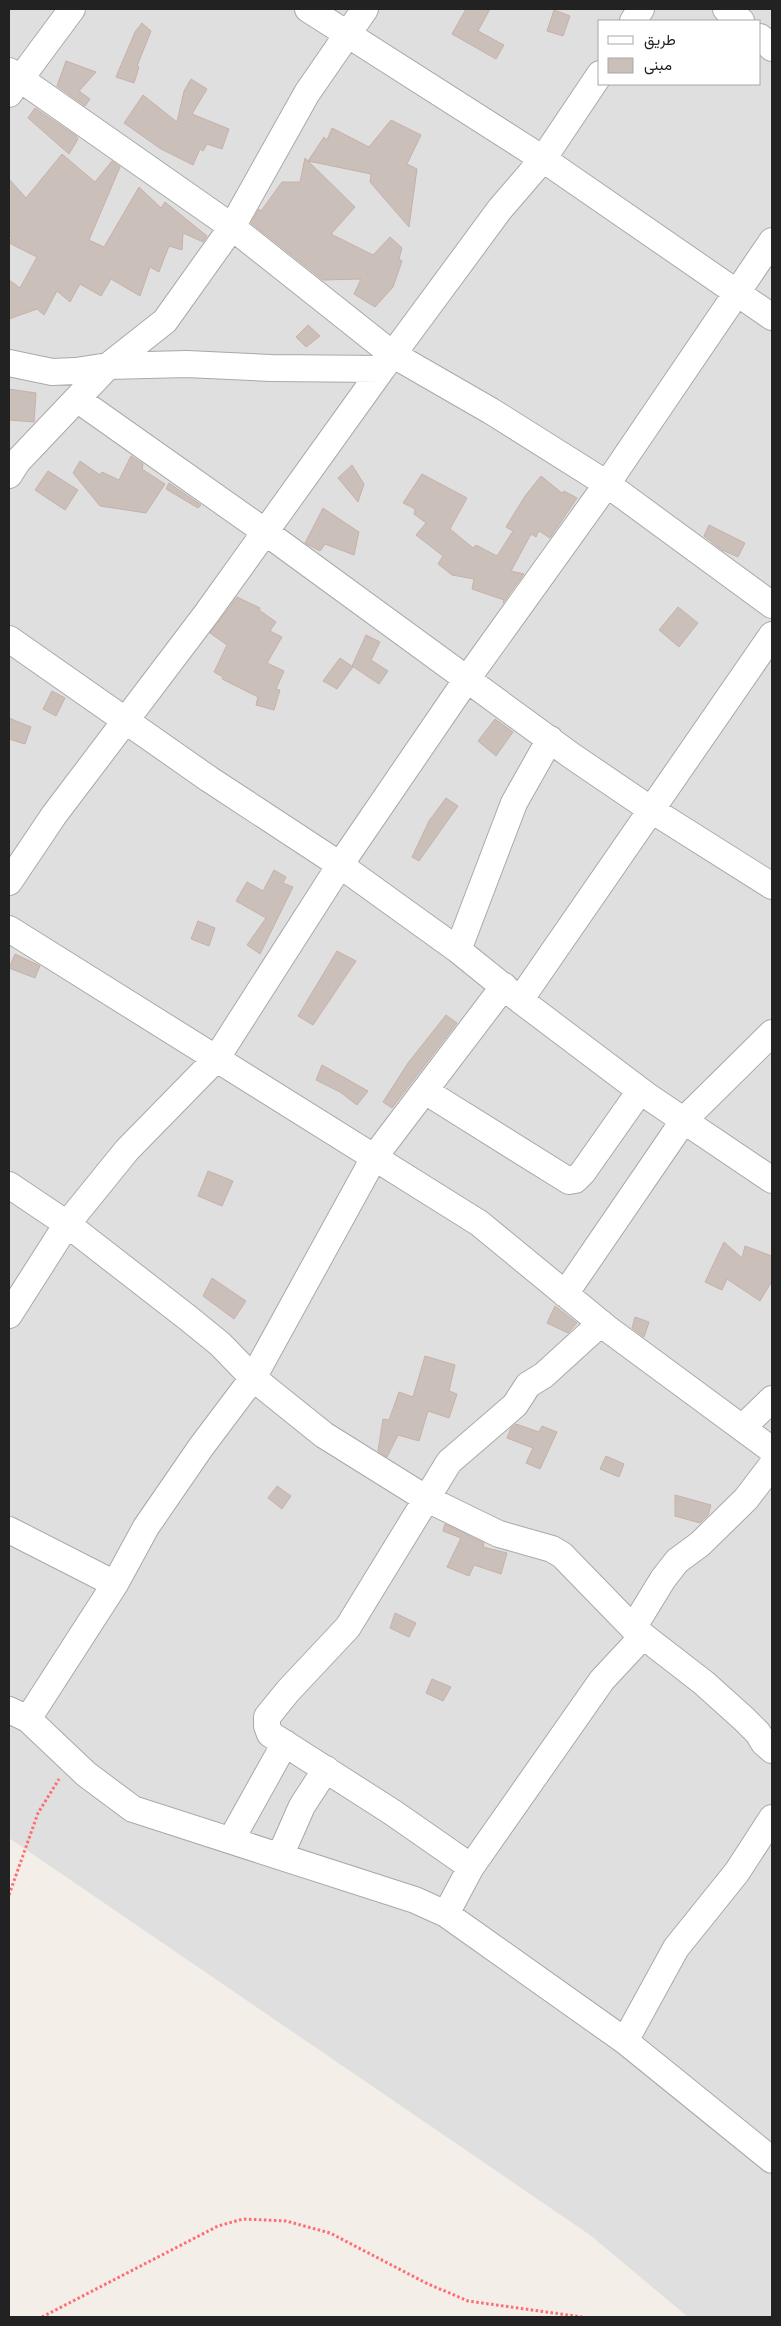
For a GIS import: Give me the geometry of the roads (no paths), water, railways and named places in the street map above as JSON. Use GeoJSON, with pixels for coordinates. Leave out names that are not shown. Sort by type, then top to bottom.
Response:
{"type":"FeatureCollection","features":[{"type":"Feature","properties":{"kind":"street"},"geometry":{"type":"LineString","coordinates":[[72,9],[12,81],[232,227],[387,362],[491,411],[607,484],[772,605]]}},
{"type":"Feature","properties":{"kind":"street"},"geometry":{"type":"LineString","coordinates":[[308,9],[543,159],[772,317]]}},
{"type":"Feature","properties":{"kind":"street"},"geometry":{"type":"LineString","coordinates":[[12,464],[108,366],[165,320],[232,227],[307,92],[364,9]]}},
{"type":"Feature","properties":{"kind":"street"},"geometry":{"type":"LineString","coordinates":[[634,20],[641,9]]}},
{"type":"Feature","properties":{"kind":"street"},"geometry":{"type":"LineString","coordinates":[[726,9],[739,20]]}},
{"type":"Feature","properties":{"kind":"street"},"geometry":{"type":"LineString","coordinates":[[9,882],[54,815],[207,614],[264,531],[500,209],[543,159],[598,77]]}},
{"type":"Feature","properties":{"kind":"street"},"geometry":{"type":"LineString","coordinates":[[9,1315],[67,1224],[127,1150],[216,1059],[340,865],[467,679],[607,484],[772,241]]}},
{"type":"Feature","properties":{"kind":"street"},"geometry":{"type":"LineString","coordinates":[[9,363],[52,372],[76,372],[108,366],[187,364],[271,368],[387,362]]}},
{"type":"Feature","properties":{"kind":"street"},"geometry":{"type":"LineString","coordinates":[[77,399],[264,531],[550,740],[650,809],[772,886]]}},
{"type":"Feature","properties":{"kind":"street"},"geometry":{"type":"LineString","coordinates":[[772,635],[650,809],[512,993],[425,1091],[375,1156],[253,1378],[201,1446],[146,1527],[115,1584],[18,1714],[86,1774],[133,1808],[415,1900],[446,1914],[625,2041],[772,2160]]}},
{"type":"Feature","properties":{"kind":"street"},"geometry":{"type":"LineString","coordinates":[[9,639],[209,779],[340,865],[458,950],[640,1091],[772,1180]]}},
{"type":"Feature","properties":{"kind":"street"},"geometry":{"type":"LineString","coordinates":[[458,950],[514,803],[550,740]]}},
{"type":"Feature","properties":{"kind":"street"},"geometry":{"type":"LineString","coordinates":[[9,928],[288,1105],[375,1156],[479,1223],[529,1262],[600,1323],[772,1450]]}},
{"type":"Feature","properties":{"kind":"street"},"geometry":{"type":"LineString","coordinates":[[565,1294],[684,1120],[772,1033]]}},
{"type":"Feature","properties":{"kind":"street"},"geometry":{"type":"LineString","coordinates":[[425,1091],[569,1181],[575,1180],[582,1172],[640,1091]]}},
{"type":"Feature","properties":{"kind":"street"},"geometry":{"type":"LineString","coordinates":[[9,1186],[67,1224],[188,1318],[220,1344],[253,1378],[324,1435],[425,1498],[499,1534],[552,1548],[562,1555],[638,1632],[704,1683],[744,1719],[772,1750]]}},
{"type":"Feature","properties":{"kind":"street"},"geometry":{"type":"LineString","coordinates":[[471,1867],[326,1769],[270,1734],[267,1726],[267,1717],[288,1691],[348,1628],[378,1581],[425,1498],[449,1462],[515,1405],[528,1385],[544,1375],[600,1323]]}},
{"type":"Feature","properties":{"kind":"street"},"geometry":{"type":"LineString","coordinates":[[742,1428],[772,1399]]}},
{"type":"Feature","properties":{"kind":"street"},"geometry":{"type":"LineString","coordinates":[[446,1914],[471,1867],[602,1680],[638,1632],[663,1578],[677,1561],[700,1544],[746,1499],[772,1465]]}},
{"type":"Feature","properties":{"kind":"street"},"geometry":{"type":"LineString","coordinates":[[9,1530],[115,1584]]}},
{"type":"Feature","properties":{"kind":"street"},"geometry":{"type":"LineString","coordinates":[[231,1840],[285,1744]]}},
{"type":"Feature","properties":{"kind":"street"},"geometry":{"type":"LineString","coordinates":[[280,1856],[302,1806],[326,1769]]}},
{"type":"Feature","properties":{"kind":"street"},"geometry":{"type":"LineString","coordinates":[[625,2041],[676,1948],[737,1872],[772,1818]]}}]}
